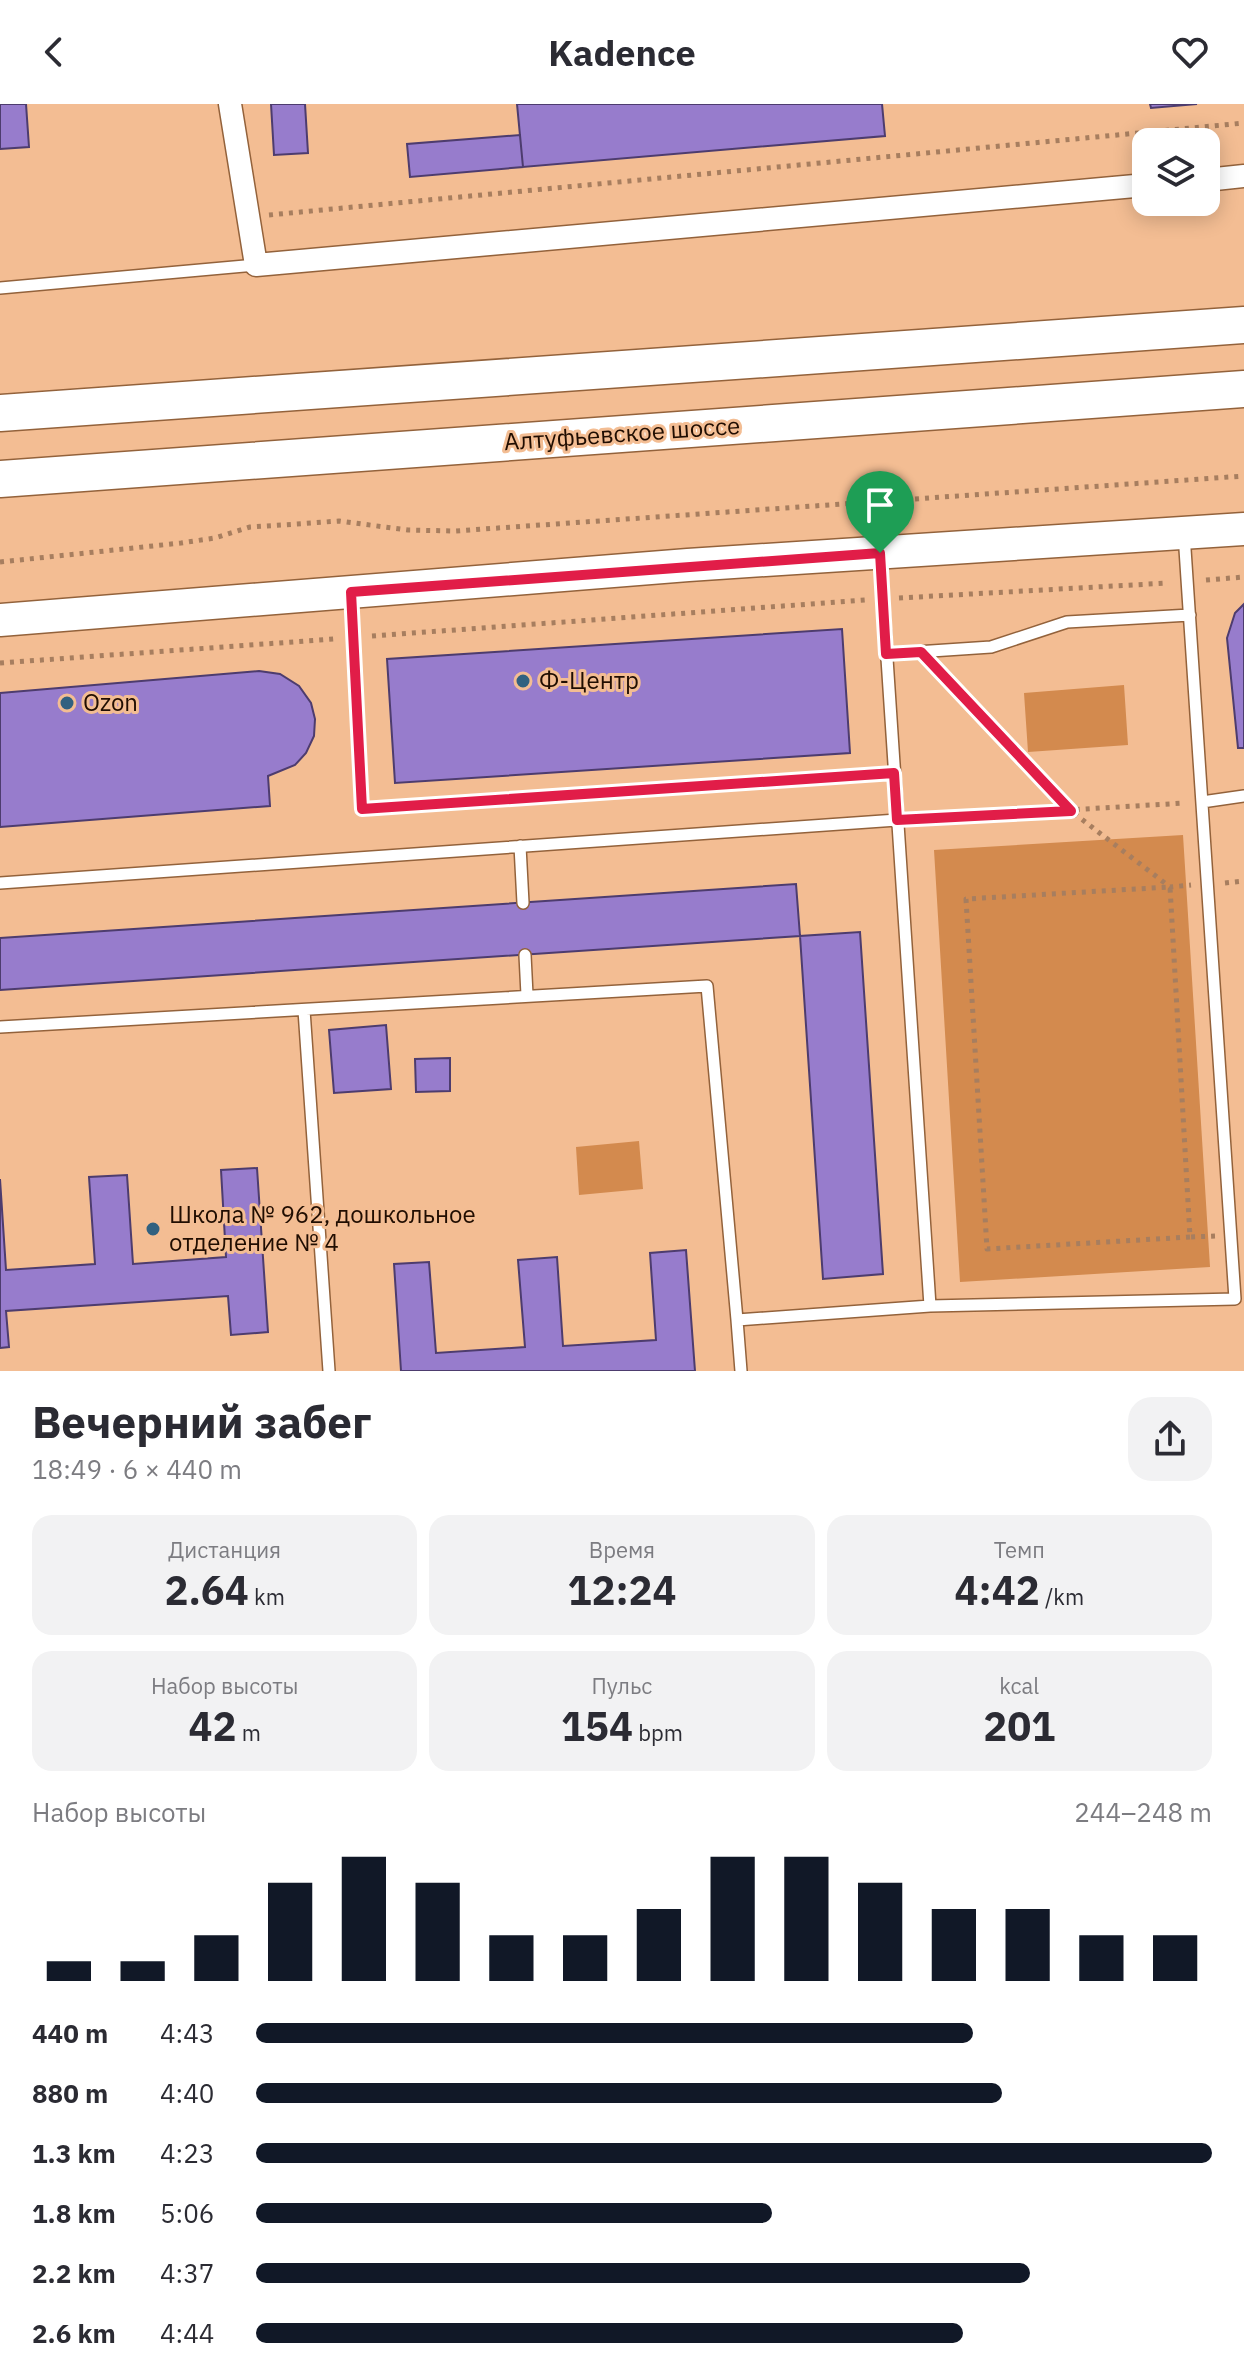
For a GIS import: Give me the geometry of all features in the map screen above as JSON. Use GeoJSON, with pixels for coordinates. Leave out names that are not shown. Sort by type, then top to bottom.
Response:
{"type":"FeatureCollection","features":[{"type":"Feature","properties":{"kind":"main road"},"geometry":{"type":"LineString","coordinates":[[0,413],[1244,325]]}},
{"type":"Feature","properties":{"kind":"main road","name":"Алтуфьевское шоссе"},"geometry":{"type":"LineString","coordinates":[[0,479],[1244,389]]}},
{"type":"Feature","properties":{"kind":"main road"},"geometry":{"type":"LineString","coordinates":[[0,620],[880,553],[1244,529]]}},
{"type":"Feature","properties":{"kind":"street"},"geometry":{"type":"LineString","coordinates":[[230,104],[256,265],[1132,186]]}},
{"type":"Feature","properties":{"kind":"street"},"geometry":{"type":"LineString","coordinates":[[1220,179],[1244,176]]}},
{"type":"Feature","properties":{"kind":"lane"},"geometry":{"type":"LineString","coordinates":[[0,288],[256,265]]}},
{"type":"Feature","properties":{"kind":"lane"},"geometry":{"type":"LineString","coordinates":[[737,1320],[930,1306],[1239,1299],[1230,1235],[1184,533]]}},
{"type":"Feature","properties":{"kind":"lane"},"geometry":{"type":"LineString","coordinates":[[880,553],[930,1306]]}},
{"type":"Feature","properties":{"kind":"lane"},"geometry":{"type":"LineString","coordinates":[[351,592],[362,809],[894,773]]}},
{"type":"Feature","properties":{"kind":"lane"},"geometry":{"type":"LineString","coordinates":[[886,654],[991,647],[1067,622],[1190,615]]}},
{"type":"Feature","properties":{"kind":"lane"},"geometry":{"type":"LineString","coordinates":[[1202,802],[1244,796]]}},
{"type":"Feature","properties":{"kind":"lane"},"geometry":{"type":"LineString","coordinates":[[0,883],[897,820]]}},
{"type":"Feature","properties":{"kind":"lane"},"geometry":{"type":"LineString","coordinates":[[520,846],[523,903]]}},
{"type":"Feature","properties":{"kind":"lane"},"geometry":{"type":"LineString","coordinates":[[525,955],[527,995]]}},
{"type":"Feature","properties":{"kind":"lane"},"geometry":{"type":"LineString","coordinates":[[0,1027],[707,986],[741,1371]]}},
{"type":"Feature","properties":{"kind":"lane"},"geometry":{"type":"LineString","coordinates":[[304,1010],[329,1371]]}},
{"type":"Feature","properties":{"kind":"path"},"geometry":{"type":"LineString","coordinates":[[249,217],[1244,123]]}},
{"type":"Feature","properties":{"kind":"path"},"geometry":{"type":"LineString","coordinates":[[0,562],[181,543],[215,538],[250,527],[339,521],[408,530],[455,531],[1244,476]]}},
{"type":"Feature","properties":{"kind":"path"},"geometry":{"type":"LineString","coordinates":[[0,663],[882,599],[1244,577]]}},
{"type":"Feature","properties":{"kind":"path"},"geometry":{"type":"LineString","coordinates":[[921,652],[1071,811],[1170,887],[1190,1237]]}},
{"type":"Feature","properties":{"kind":"path"},"geometry":{"type":"LineString","coordinates":[[897,820],[1202,802]]}},
{"type":"Feature","properties":{"kind":"path"},"geometry":{"type":"LineString","coordinates":[[1207,884],[966,899],[987,1249],[1230,1235]]}},
{"type":"Feature","properties":{"kind":"shaded area"},"geometry":{"type":"Polygon","coordinates":[[[1124,685],[1128,745],[1028,752],[1024,693],[1124,685]]]}},
{"type":"Feature","properties":{"kind":"shaded area"},"geometry":{"type":"Polygon","coordinates":[[[1183,835],[1210,1267],[960,1282],[934,850],[1183,835]]]}},
{"type":"Feature","properties":{"kind":"shaded area"},"geometry":{"type":"Polygon","coordinates":[[[639,1141],[643,1189],[579,1195],[576,1147],[639,1141]]]}},
{"type":"Feature","properties":{"kind":"building"},"geometry":{"type":"Polygon","coordinates":[[[0,104],[26,104],[29,147],[0,149],[0,104]]]}},
{"type":"Feature","properties":{"kind":"building"},"geometry":{"type":"Polygon","coordinates":[[[271,104],[305,104],[308,153],[274,155],[271,104]]]}},
{"type":"Feature","properties":{"kind":"building"},"geometry":{"type":"Polygon","coordinates":[[[517,104],[882,104],[885,136],[523,167],[517,104]]]}},
{"type":"Feature","properties":{"kind":"building"},"geometry":{"type":"Polygon","coordinates":[[[1150,104],[1197,104],[1151,108],[1150,104]]]}},
{"type":"Feature","properties":{"kind":"building"},"geometry":{"type":"Polygon","coordinates":[[[520,135],[523,167],[410,177],[407,144],[520,135]]]}},
{"type":"Feature","properties":{"kind":"building"},"geometry":{"type":"Polygon","coordinates":[[[1244,604],[1244,748],[1238,748],[1227,638],[1235,613],[1244,604]]]}},
{"type":"Feature","properties":{"kind":"building"},"geometry":{"type":"Polygon","coordinates":[[[842,629],[850,753],[395,783],[387,659],[842,629]]]}},
{"type":"Feature","properties":{"kind":"building"},"geometry":{"type":"Polygon","coordinates":[[[259,671],[280,674],[299,686],[311,703],[315,719],[314,736],[306,753],[295,765],[268,776],[270,806],[0,827],[0,693],[259,671]]]}},
{"type":"Feature","properties":{"kind":"building"},"geometry":{"type":"Polygon","coordinates":[[[796,884],[800,936],[0,990],[0,938],[796,884]]]}},
{"type":"Feature","properties":{"kind":"building"},"geometry":{"type":"Polygon","coordinates":[[[860,932],[883,1274],[823,1279],[800,936],[860,932]]]}},
{"type":"Feature","properties":{"kind":"building"},"geometry":{"type":"Polygon","coordinates":[[[386,1025],[391,1089],[334,1093],[329,1030],[386,1025]]]}},
{"type":"Feature","properties":{"kind":"building"},"geometry":{"type":"Polygon","coordinates":[[[450,1058],[450,1091],[416,1092],[415,1059],[450,1058]]]}},
{"type":"Feature","properties":{"kind":"building"},"geometry":{"type":"Polygon","coordinates":[[[257,1168],[268,1332],[231,1335],[228,1296],[6,1311],[9,1347],[0,1348],[0,1179],[6,1270],[95,1264],[89,1177],[127,1175],[133,1264],[226,1257],[221,1170],[257,1168]]]}},
{"type":"Feature","properties":{"kind":"building"},"geometry":{"type":"Polygon","coordinates":[[[686,1250],[695,1371],[401,1371],[394,1264],[429,1262],[436,1353],[525,1347],[518,1260],[557,1257],[563,1346],[656,1340],[650,1253],[686,1250]]]}},
{"type":"Feature","properties":{"kind":"place","name":"Ф-Центр"},"geometry":{"type":"Point","coordinates":[523,681]}},
{"type":"Feature","properties":{"kind":"place","name":"Ozon"},"geometry":{"type":"Point","coordinates":[67,703]}},
{"type":"Feature","properties":{"kind":"place","name":"Школа № 962, дошкольное отделение № 4"},"geometry":{"type":"Point","coordinates":[153,1229]}},
{"type":"Feature","properties":{"kind":"route"},"geometry":{"type":"LineString","coordinates":[[880,553],[886,654],[921,652],[1071,811],[897,820],[894,773],[362,809],[351,592],[880,553]]}}]}
